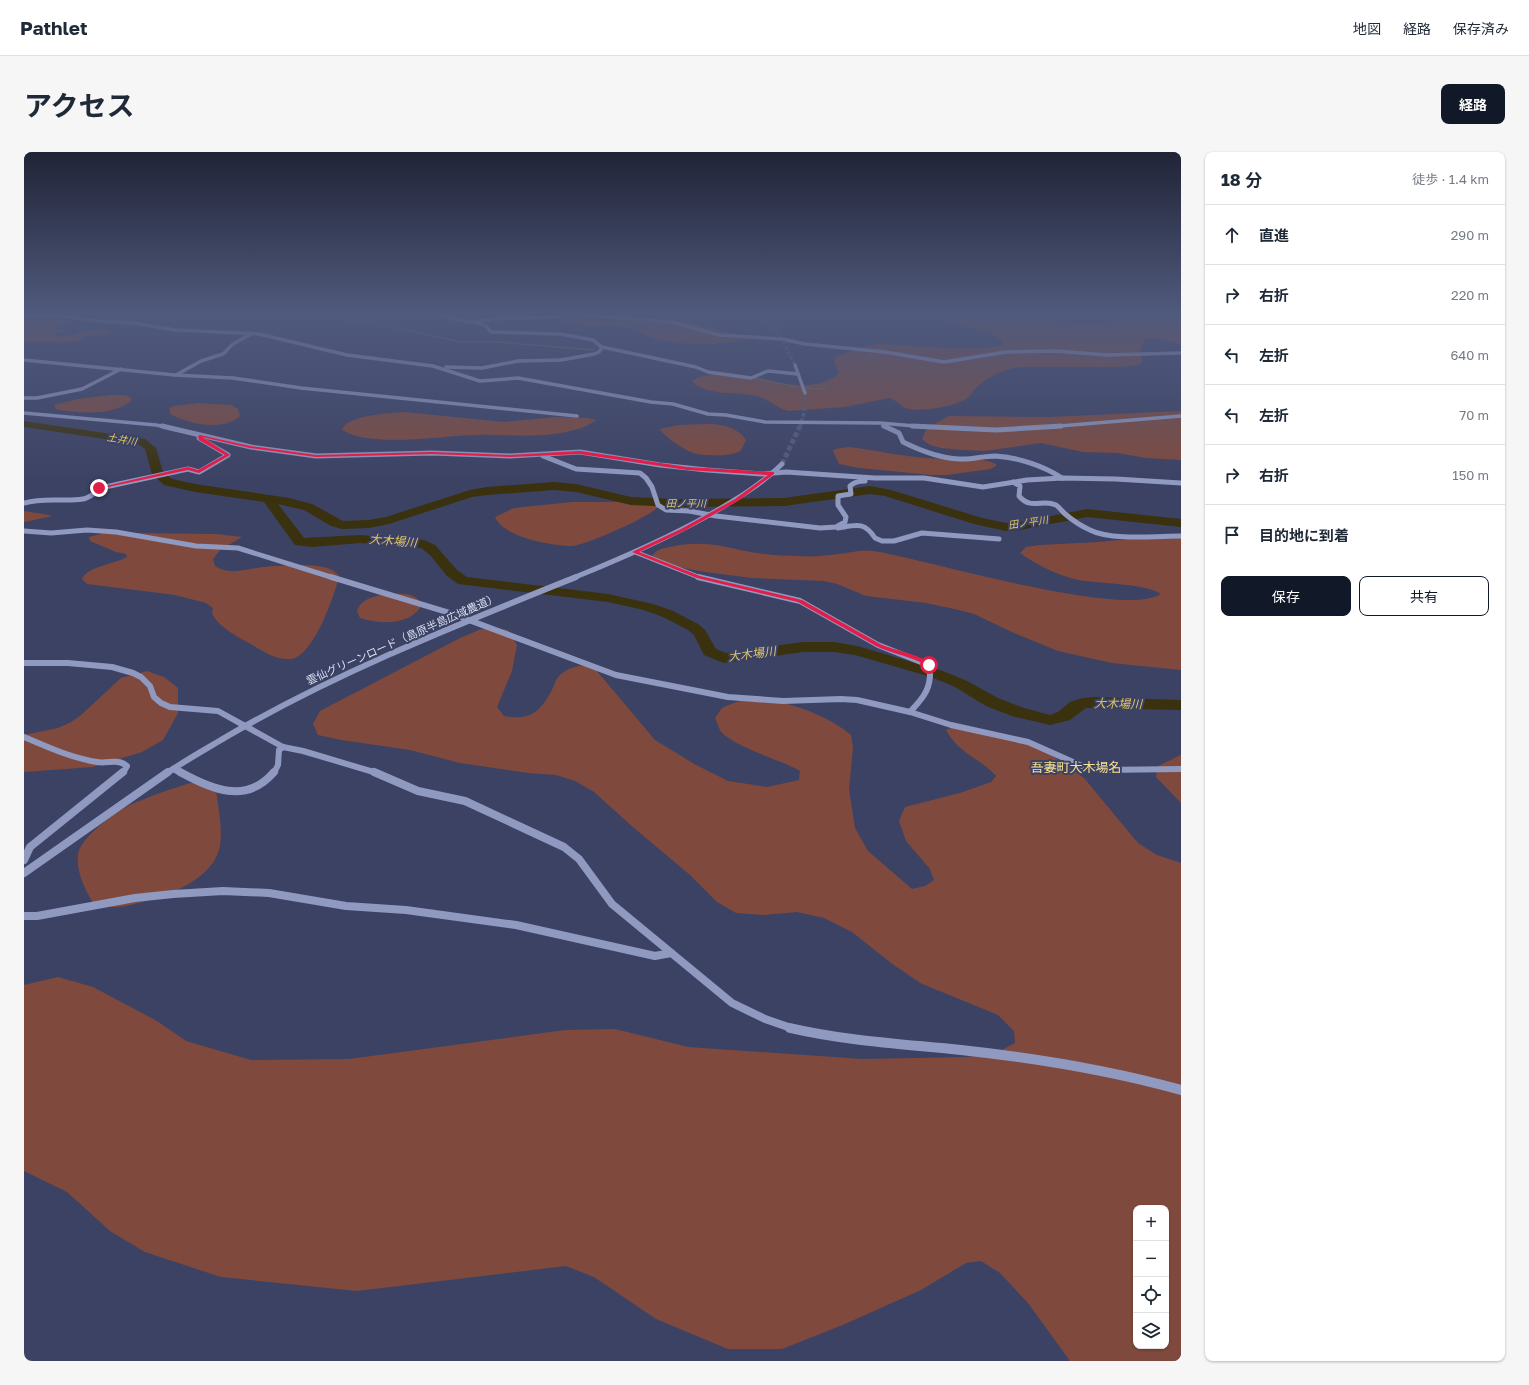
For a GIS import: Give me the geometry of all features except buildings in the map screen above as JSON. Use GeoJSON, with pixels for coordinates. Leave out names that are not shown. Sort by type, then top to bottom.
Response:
{"type":"FeatureCollection","features":[{"type":"Feature","properties":{"kind":"street"},"geometry":{"type":"LineString","coordinates":[[115,368],[175,375],[233,378],[301,388],[577,416]]}},
{"type":"Feature","properties":{"kind":"street"},"geometry":{"type":"LineString","coordinates":[[175,375],[187,368]]}},
{"type":"Feature","properties":{"kind":"street"},"geometry":{"type":"LineString","coordinates":[[441,368],[480,381],[518,378],[651,402],[673,404],[708,414],[726,415],[756,421],[880,423],[918,427],[1015,430],[1181,416]]}},
{"type":"Feature","properties":{"kind":"street"},"geometry":{"type":"LineString","coordinates":[[699,368],[708,372],[751,378],[768,371],[798,374]]}},
{"type":"Feature","properties":{"kind":"street"},"geometry":{"type":"LineString","coordinates":[[796,368],[804,392]]}},
{"type":"Feature","properties":{"kind":"street"},"geometry":{"type":"LineString","coordinates":[[24,398],[37,398],[82,389],[121,369]]}},
{"type":"Feature","properties":{"kind":"street"},"geometry":{"type":"LineString","coordinates":[[24,413],[156,425],[250,447],[316,456],[432,453],[510,456],[580,452],[687,468],[762,474],[786,472],[875,478],[934,479],[983,487],[1013,482],[1062,478],[1116,479],[1181,483]]}},
{"type":"Feature","properties":{"kind":"street"},"geometry":{"type":"LineString","coordinates":[[880,423],[899,434],[903,442],[908,445],[959,459],[995,456],[1014,459],[1053,473],[1062,478]]}},
{"type":"Feature","properties":{"kind":"street"},"geometry":{"type":"LineString","coordinates":[[24,503],[37,500],[54,501],[84,499],[99,488],[188,469],[199,472],[228,455],[200,439],[200,436]]}},
{"type":"Feature","properties":{"kind":"street"},"geometry":{"type":"LineString","coordinates":[[539,455],[550,458],[567,467],[576,469],[640,473],[646,477],[659,507],[666,510],[689,511],[716,516],[830,529],[852,525],[862,525],[871,530],[875,538],[892,541],[904,539],[913,534],[922,533],[999,539]]}},
{"type":"Feature","properties":{"kind":"street","name":"雲仙グリーンロード（島原半島広域農道）"},"geometry":{"type":"LineString","coordinates":[[26,868],[173,769],[286,703],[364,665],[440,632],[621,558],[682,530],[736,500],[763,481],[782,464]]}},
{"type":"Feature","properties":{"kind":"street"},"geometry":{"type":"LineString","coordinates":[[830,529],[842,525],[846,519],[838,506],[838,496],[851,492],[850,486],[855,482],[875,481],[875,478]]}},
{"type":"Feature","properties":{"kind":"street"},"geometry":{"type":"LineString","coordinates":[[1013,482],[1020,486],[1018,496],[1024,502],[1031,504],[1054,505],[1101,535],[1181,536]]}},
{"type":"Feature","properties":{"kind":"street"},"geometry":{"type":"LineString","coordinates":[[24,531],[51,533],[87,530],[109,532],[196,546],[238,548],[450,613],[616,675],[728,697],[783,701],[841,699],[857,700],[910,712],[951,725],[1028,742],[1082,766],[1101,770],[1181,770]]}},
{"type":"Feature","properties":{"kind":"street"},"geometry":{"type":"LineString","coordinates":[[635,552],[698,577],[800,601],[878,645],[891,651],[923,661],[929,665],[929,691],[927,696],[910,712]]}},
{"type":"Feature","properties":{"kind":"street"},"geometry":{"type":"LineString","coordinates":[[24,663],[68,663],[112,667],[123,670],[141,677],[150,686],[154,697],[161,703],[170,707],[218,711],[283,747],[303,751],[371,771],[418,791],[465,801],[564,847],[579,859],[612,904],[732,1003],[765,1019],[787,1027],[824,1036],[877,1043],[961,1050],[1049,1061],[1133,1077],[1181,1090]]}},
{"type":"Feature","properties":{"kind":"street"},"geometry":{"type":"LineString","coordinates":[[24,737],[57,750],[97,762],[120,762],[127,766],[122,776],[30,847],[24,860]]}},
{"type":"Feature","properties":{"kind":"street"},"geometry":{"type":"LineString","coordinates":[[173,769],[218,791],[242,791],[266,782],[278,766],[279,750],[283,747]]}},
{"type":"Feature","properties":{"kind":"street"},"geometry":{"type":"LineString","coordinates":[[24,916],[37,916],[135,898],[223,891],[269,894],[346,906],[406,910],[516,925],[654,956],[671,953]]}},
{"type":"Feature","properties":{"kind":"shaded area"},"geometry":{"type":"Polygon","coordinates":[[[837,368],[1012,368],[998,373],[984,381],[969,397],[961,402],[922,410],[906,408],[895,400],[889,398],[845,407],[788,411],[760,397],[714,392],[698,386],[692,381],[708,375],[726,374],[745,376],[784,384],[804,385],[822,382],[839,374],[837,368]]]}},
{"type":"Feature","properties":{"kind":"shaded area"},"geometry":{"type":"Polygon","coordinates":[[[110,395],[126,395],[131,398],[131,401],[115,409],[97,412],[60,410],[56,409],[54,405],[78,399],[110,395]]]}},
{"type":"Feature","properties":{"kind":"shaded area"},"geometry":{"type":"Polygon","coordinates":[[[199,403],[231,405],[238,409],[240,416],[233,421],[224,424],[205,425],[186,421],[170,414],[170,408],[173,406],[199,403]]]}},
{"type":"Feature","properties":{"kind":"shaded area"},"geometry":{"type":"Polygon","coordinates":[[[1181,411],[1181,460],[1146,458],[1118,453],[1083,452],[1041,443],[985,451],[963,450],[941,448],[930,445],[922,439],[927,428],[949,416],[1050,417],[1181,411]]]}},
{"type":"Feature","properties":{"kind":"shaded area"},"geometry":{"type":"Polygon","coordinates":[[[404,412],[504,422],[557,417],[588,418],[596,420],[586,426],[562,433],[537,435],[474,435],[387,440],[370,439],[342,430],[345,425],[351,421],[360,418],[379,414],[404,412]]]}},
{"type":"Feature","properties":{"kind":"shaded area"},"geometry":{"type":"Polygon","coordinates":[[[679,425],[723,425],[738,432],[746,440],[741,450],[736,453],[724,455],[703,455],[693,453],[665,435],[660,429],[679,425]]]}},
{"type":"Feature","properties":{"kind":"shaded area"},"geometry":{"type":"Polygon","coordinates":[[[849,447],[916,457],[962,458],[988,461],[996,464],[996,466],[990,469],[948,475],[931,475],[859,468],[839,464],[833,451],[835,449],[849,447]]]}},
{"type":"Feature","properties":{"kind":"shaded area"},"geometry":{"type":"Polygon","coordinates":[[[572,502],[629,502],[660,505],[655,510],[633,523],[591,541],[572,546],[541,542],[517,535],[507,530],[495,517],[514,508],[572,502]]]}},
{"type":"Feature","properties":{"kind":"shaded area"},"geometry":{"type":"Polygon","coordinates":[[[24,511],[49,515],[52,516],[24,522],[24,511]]]}},
{"type":"Feature","properties":{"kind":"shaded area"},"geometry":{"type":"Polygon","coordinates":[[[101,534],[216,534],[242,537],[220,550],[213,559],[215,566],[227,571],[233,571],[289,565],[317,566],[333,570],[339,576],[337,585],[322,624],[307,648],[299,656],[291,659],[279,658],[264,652],[222,626],[214,618],[212,613],[213,608],[206,603],[175,595],[87,584],[82,579],[90,571],[127,557],[126,554],[116,552],[90,541],[89,537],[101,534]]]}},
{"type":"Feature","properties":{"kind":"shaded area"},"geometry":{"type":"Polygon","coordinates":[[[1181,534],[1181,670],[1112,663],[1058,651],[1014,633],[974,614],[959,610],[926,603],[866,596],[837,584],[824,581],[752,578],[705,572],[662,564],[652,556],[655,552],[662,549],[692,544],[723,546],[756,553],[788,556],[818,556],[873,551],[1023,585],[1107,599],[1140,600],[1161,594],[1154,590],[1144,588],[1079,580],[1063,576],[1033,562],[1020,553],[1026,547],[1040,545],[1099,542],[1181,534]]]}},
{"type":"Feature","properties":{"kind":"shaded area"},"geometry":{"type":"Polygon","coordinates":[[[386,594],[404,594],[415,597],[419,600],[420,608],[414,614],[400,621],[375,622],[360,618],[357,611],[362,603],[368,599],[386,594]]]}},
{"type":"Feature","properties":{"kind":"shaded area"},"geometry":{"type":"Polygon","coordinates":[[[489,628],[508,630],[517,645],[512,671],[497,707],[504,716],[521,717],[533,713],[548,698],[559,676],[572,668],[587,666],[596,670],[655,740],[696,765],[728,781],[767,787],[799,780],[800,771],[734,742],[726,736],[720,730],[715,718],[723,707],[747,700],[763,700],[795,706],[826,719],[851,735],[853,748],[849,789],[855,828],[868,851],[912,889],[925,886],[934,880],[930,869],[906,841],[899,821],[905,807],[960,793],[991,782],[996,776],[983,764],[963,751],[951,738],[946,730],[956,726],[984,730],[1042,749],[1084,778],[1138,843],[1157,855],[1181,863],[1181,1361],[1070,1361],[1028,1303],[1000,1273],[981,1261],[966,1263],[921,1290],[845,1324],[782,1349],[728,1349],[656,1319],[594,1277],[566,1266],[357,1291],[221,1277],[145,1252],[110,1231],[67,1192],[24,1171],[24,985],[58,977],[93,987],[157,1021],[186,1041],[251,1060],[349,1059],[565,1030],[615,1029],[688,1047],[862,1059],[967,1057],[994,1054],[1015,1043],[1014,1031],[998,1015],[920,983],[891,963],[852,932],[824,918],[797,912],[763,915],[736,913],[717,902],[690,875],[594,792],[575,781],[556,775],[528,773],[460,763],[410,750],[341,740],[318,735],[313,724],[320,711],[460,638],[479,630],[489,628]]]}},
{"type":"Feature","properties":{"kind":"shaded area"},"geometry":{"type":"Polygon","coordinates":[[[147,671],[164,677],[178,688],[178,713],[163,740],[142,752],[93,767],[24,772],[24,735],[58,728],[71,722],[80,716],[121,678],[147,671]]]}},
{"type":"Feature","properties":{"kind":"shaded area"},"geometry":{"type":"Polygon","coordinates":[[[1181,755],[1181,803],[1156,777],[1158,766],[1181,755]]]}},
{"type":"Feature","properties":{"kind":"shaded area"},"geometry":{"type":"Polygon","coordinates":[[[190,783],[209,784],[216,789],[221,836],[219,850],[213,862],[205,872],[193,881],[166,895],[152,900],[121,907],[95,906],[85,888],[80,875],[78,862],[80,848],[85,841],[100,826],[132,804],[153,795],[190,783]]]}},
{"type":"Feature","properties":{"kind":"waterway"},"geometry":{"type":"LineString","coordinates":[[755,378],[797,387]]}},
{"type":"Feature","properties":{"kind":"waterway"},"geometry":{"type":"LineString","coordinates":[[807,388],[826,389]]}},
{"type":"Feature","properties":{"kind":"waterway","name":"田ノ平川"},"geometry":{"type":"LineString","coordinates":[[24,424],[141,441],[150,448],[158,474],[168,482],[195,488],[289,502],[308,507],[342,525],[369,524],[389,520],[470,494],[487,491],[554,486],[576,488],[631,501],[675,503],[784,502],[870,490],[887,493],[979,521],[1006,527],[1020,526],[1087,513],[1181,523]]}},
{"type":"Feature","properties":{"kind":"waterway","name":"大木場川"},"geometry":{"type":"LineString","coordinates":[[268,499],[300,542],[312,543],[360,539],[424,544],[435,552],[452,573],[463,581],[608,598],[648,607],[668,614],[693,627],[700,633],[710,652],[724,658],[803,647],[834,647],[857,651],[937,674],[961,684],[992,702],[1018,712],[1050,720],[1064,716],[1076,706],[1083,703],[1094,702],[1181,705]]}},
{"type":"Feature","properties":{"kind":"tunnel"},"geometry":{"type":"LineString","coordinates":[[800,427],[804,413],[805,393]]}},
{"type":"Feature","properties":{"kind":"tunnel"},"geometry":{"type":"LineString","coordinates":[[782,464],[800,426]]}},
{"type":"Feature","properties":{"kind":"district","name":"吾妻町大木場名"},"geometry":{"type":"Point","coordinates":[1076,767]}},
{"type":"Feature","properties":{"kind":"route"},"geometry":{"type":"LineString","coordinates":[[99,488],[188,469],[199,472],[228,455],[200,439],[200,436],[250,447],[316,456],[432,453],[510,456],[580,452],[687,468],[727,472],[762,474],[773,473],[736,500],[682,530],[635,552],[698,577],[800,601],[878,645],[891,651],[923,661],[929,665]]}},
{"type":"Feature","properties":{"kind":"water label","name":"土井川"},"geometry":{"type":"Point","coordinates":[122,439]}}]}
